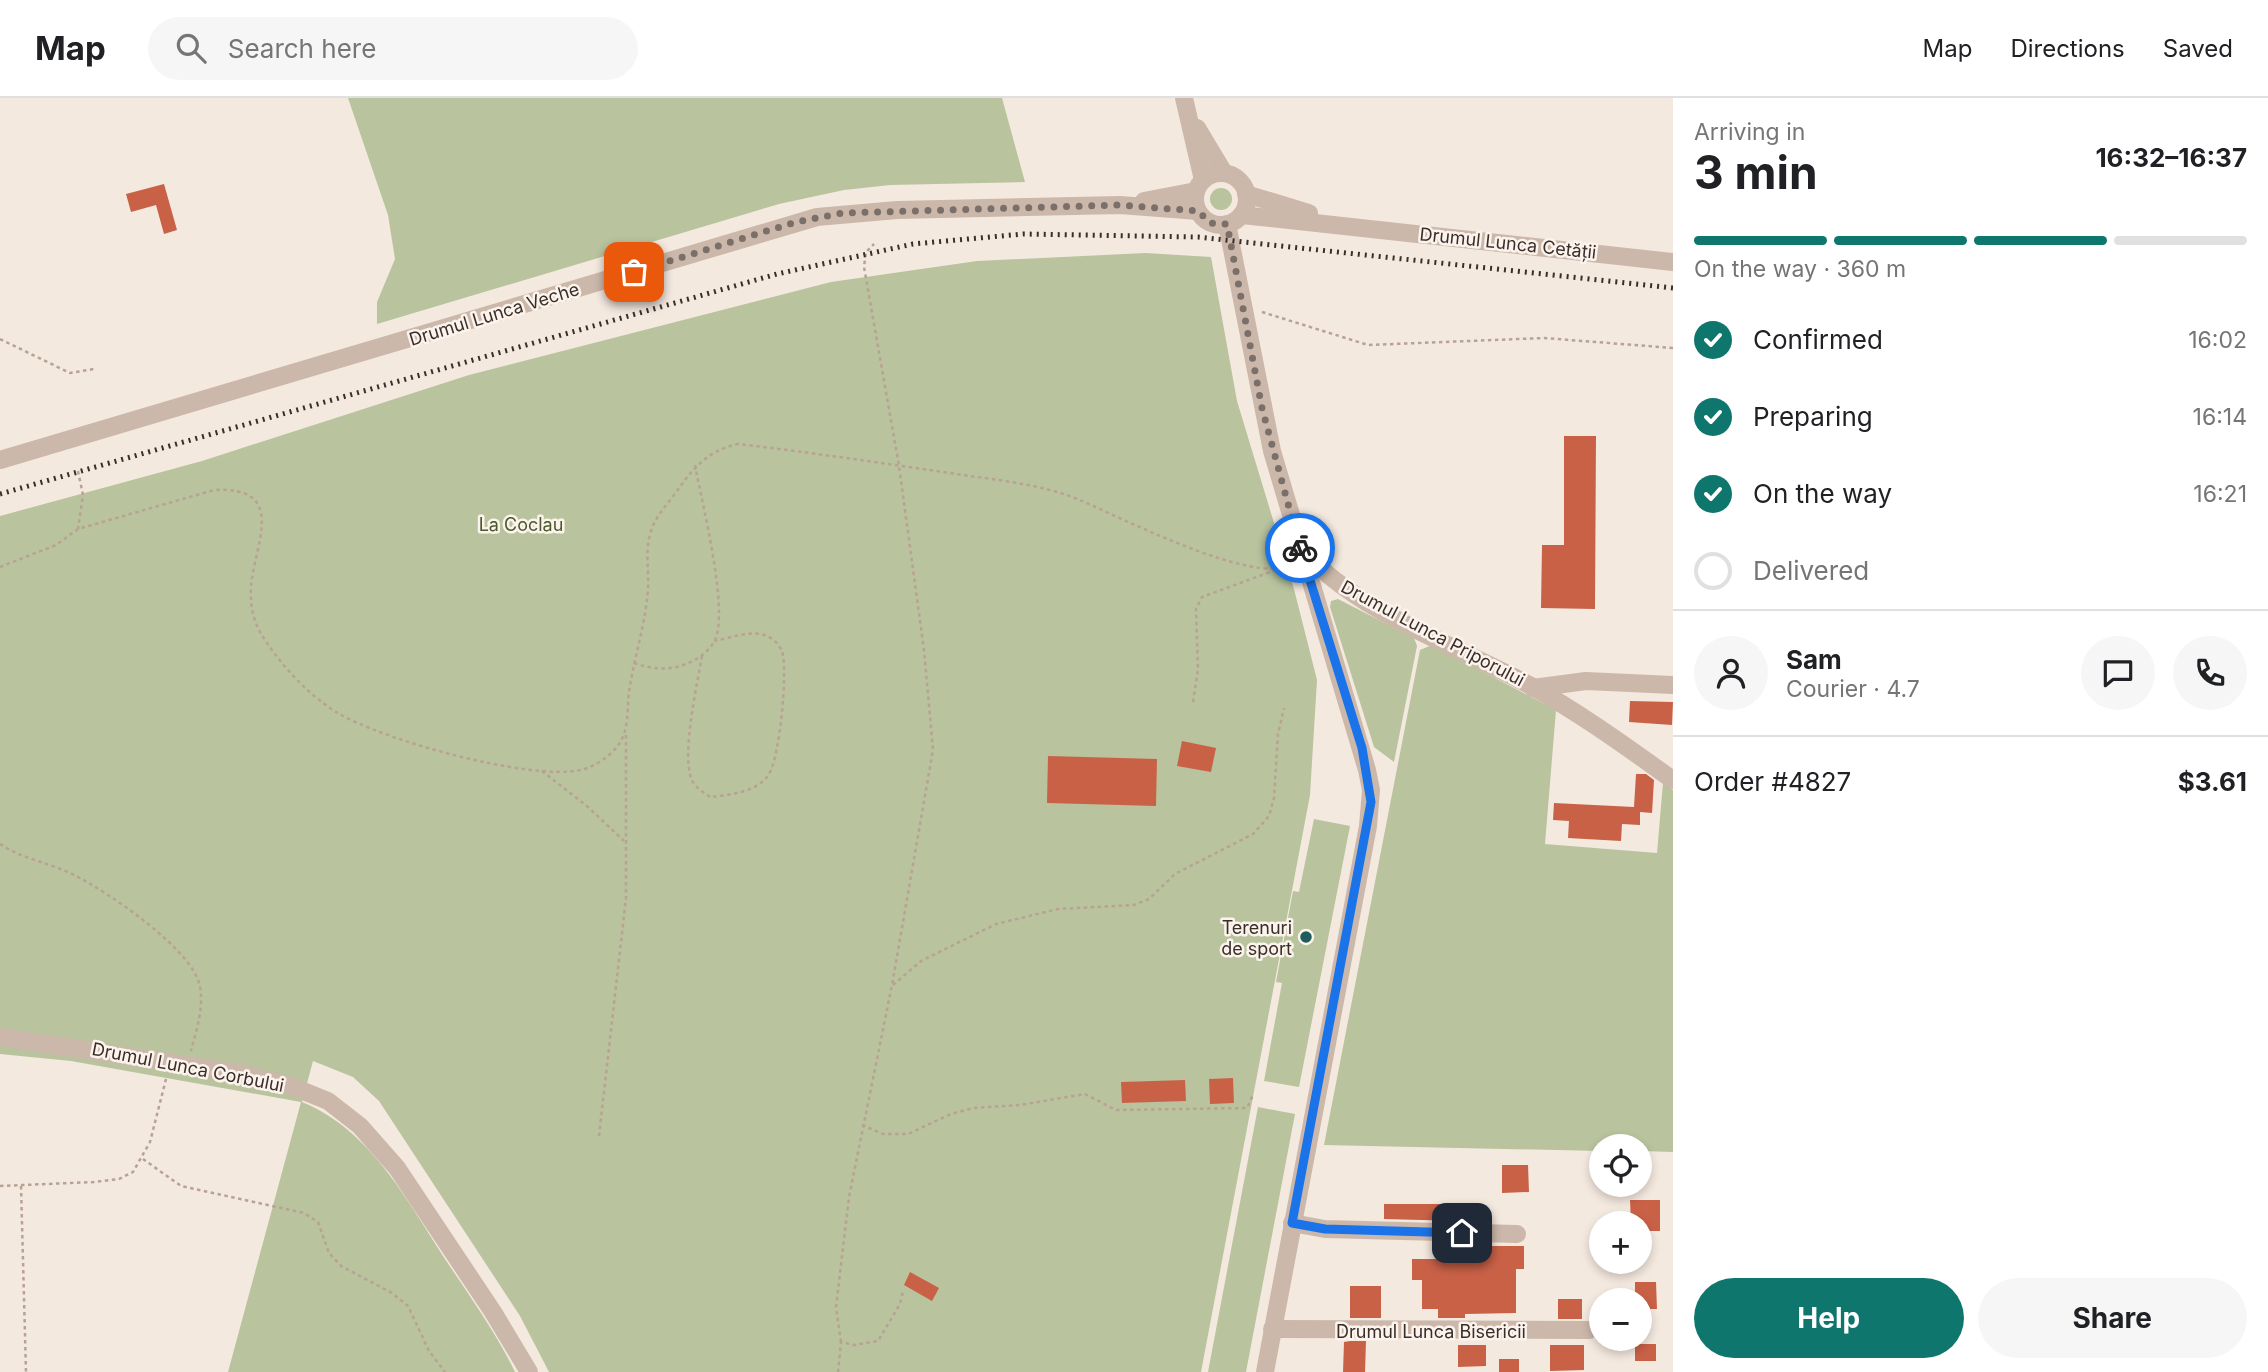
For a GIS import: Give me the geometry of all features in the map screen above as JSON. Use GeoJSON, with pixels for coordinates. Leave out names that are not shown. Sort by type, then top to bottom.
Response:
{"type":"FeatureCollection","features":[{"type":"Feature","properties":{"kind":"street"},"geometry":{"type":"LineString","coordinates":[[1184,98],[1190,116],[1200,186],[1198,211],[1210,223],[1234,219],[1246,194],[1240,181],[1224,173],[1190,116]]}},
{"type":"Feature","properties":{"kind":"street"},"geometry":{"type":"LineString","coordinates":[[1200,186],[1224,173]]}},
{"type":"Feature","properties":{"kind":"street","name":"Drumul Lunca Veche"},"geometry":{"type":"LineString","coordinates":[[1120,205],[1200,186]]}},
{"type":"Feature","properties":{"kind":"street","name":"Drumul Lunca Cetății"},"geometry":{"type":"LineString","coordinates":[[1246,194],[1342,224]]}},
{"type":"Feature","properties":{"kind":"street","name":"Drumul Lunca Veche"},"geometry":{"type":"LineString","coordinates":[[0,460],[817,217],[897,210],[1120,205],[1198,211]]}},
{"type":"Feature","properties":{"kind":"street","name":"Drumul Lunca Cetății"},"geometry":{"type":"LineString","coordinates":[[1234,219],[1342,224],[1673,261]]}},
{"type":"Feature","properties":{"kind":"street","name":"Drumul Lunca Priporului"},"geometry":{"type":"LineString","coordinates":[[1234,219],[1244,307],[1272,452],[1299,545],[1329,576],[1364,599],[1533,688],[1673,780]]}},
{"type":"Feature","properties":{"kind":"street"},"geometry":{"type":"LineString","coordinates":[[1265,1372],[1371,802],[1362,748],[1299,545]]}},
{"type":"Feature","properties":{"kind":"street"},"geometry":{"type":"LineString","coordinates":[[1533,688],[1586,681],[1673,685]]}},
{"type":"Feature","properties":{"kind":"street","name":"Drumul Lunca Corbului"},"geometry":{"type":"LineString","coordinates":[[0,1037],[179,1063],[269,1080],[328,1101],[360,1126],[397,1168],[498,1320],[529,1372]]}},
{"type":"Feature","properties":{"kind":"street"},"geometry":{"type":"LineString","coordinates":[[1292,1223],[1338,1230],[1517,1234]]}},
{"type":"Feature","properties":{"kind":"street","name":"Drumul Lunca Bisericii"},"geometry":{"type":"LineString","coordinates":[[1272,1329],[1589,1331]]}},
{"type":"Feature","properties":{"kind":"path"},"geometry":{"type":"LineString","coordinates":[[838,1372],[841,1342],[836,1307],[849,1197],[892,985],[933,750],[924,650],[899,466],[864,267],[866,252],[874,244]]}},
{"type":"Feature","properties":{"kind":"path"},"geometry":{"type":"LineString","coordinates":[[1244,307],[1368,345],[1532,338],[1673,348]]}},
{"type":"Feature","properties":{"kind":"path"},"geometry":{"type":"LineString","coordinates":[[0,339],[69,373],[94,369]]}},
{"type":"Feature","properties":{"kind":"path"},"geometry":{"type":"LineString","coordinates":[[599,1136],[626,898],[626,725],[634,663],[646,606],[648,551],[652,528],[695,465],[717,451],[738,444],[899,466],[1058,492],[1186,546],[1252,569],[1276,570]]}},
{"type":"Feature","properties":{"kind":"path"},"geometry":{"type":"LineString","coordinates":[[634,663],[660,669],[679,667],[702,656],[714,641],[719,607],[695,465]]}},
{"type":"Feature","properties":{"kind":"path"},"geometry":{"type":"LineString","coordinates":[[78,471],[83,495],[78,529]]}},
{"type":"Feature","properties":{"kind":"path"},"geometry":{"type":"LineString","coordinates":[[0,567],[56,545],[78,529],[214,490],[232,489],[249,494],[263,519],[251,584],[251,608],[260,630],[286,668],[335,711],[366,727],[459,754],[540,770],[582,769],[600,762],[617,747],[626,725]]}},
{"type":"Feature","properties":{"kind":"path"},"geometry":{"type":"LineString","coordinates":[[1194,702],[1198,669],[1196,609],[1202,597],[1291,562],[1299,545]]}},
{"type":"Feature","properties":{"kind":"path"},"geometry":{"type":"LineString","coordinates":[[702,656],[693,708],[691,778],[699,790],[710,797],[748,789],[768,775],[778,748],[783,663],[781,649],[773,639],[754,633],[714,641]]}},
{"type":"Feature","properties":{"kind":"path"},"geometry":{"type":"LineString","coordinates":[[892,985],[921,961],[996,924],[1058,909],[1135,905],[1149,899],[1175,874],[1253,834],[1269,817],[1274,798],[1278,734],[1284,708]]}},
{"type":"Feature","properties":{"kind":"path"},"geometry":{"type":"LineString","coordinates":[[540,770],[589,807],[624,841]]}},
{"type":"Feature","properties":{"kind":"path"},"geometry":{"type":"LineString","coordinates":[[0,844],[83,880],[181,951],[197,973],[201,990],[200,1016],[179,1063],[143,1159],[133,1172],[119,1179],[0,1186]]}},
{"type":"Feature","properties":{"kind":"path"},"geometry":{"type":"LineString","coordinates":[[862,1125],[883,1134],[908,1134],[951,1114],[973,1108],[1020,1105],[1085,1094],[1116,1110],[1247,1108],[1253,1095]]}},
{"type":"Feature","properties":{"kind":"path"},"geometry":{"type":"LineString","coordinates":[[143,1159],[181,1186],[304,1213],[318,1222],[329,1253],[341,1266],[392,1293],[408,1307],[429,1351],[445,1372]]}},
{"type":"Feature","properties":{"kind":"path"},"geometry":{"type":"LineString","coordinates":[[21,1186],[26,1372]]}},
{"type":"Feature","properties":{"kind":"path"},"geometry":{"type":"LineString","coordinates":[[841,1342],[854,1345],[878,1340],[900,1304],[903,1291]]}},
{"type":"Feature","properties":{"kind":"green space"},"geometry":{"type":"Polygon","coordinates":[[[348,98],[1002,98],[1025,182],[890,185],[844,190],[779,204],[377,324],[377,302],[395,259],[388,215],[348,98]]]}},
{"type":"Feature","properties":{"kind":"green space"},"geometry":{"type":"Polygon","coordinates":[[[1217,188],[1225,188],[1232,195],[1232,203],[1225,210],[1217,210],[1210,203],[1210,195],[1217,188]]]}},
{"type":"Feature","properties":{"kind":"green space","name":"La Coclau"},"geometry":{"type":"Polygon","coordinates":[[[1146,253],[1211,257],[1237,401],[1294,589],[1317,680],[1310,795],[1201,1372],[549,1372],[520,1316],[379,1101],[353,1077],[313,1061],[302,1102],[326,1114],[348,1130],[386,1170],[483,1316],[515,1372],[228,1372],[301,1102],[71,1061],[0,1054],[0,516],[202,461],[469,375],[831,282],[977,261],[1146,253]]]}},
{"type":"Feature","properties":{"kind":"green space"},"geometry":{"type":"Polygon","coordinates":[[[1338,599],[1414,638],[1417,646],[1394,762],[1374,747],[1330,607],[1331,601],[1338,599]]]}},
{"type":"Feature","properties":{"kind":"green space"},"geometry":{"type":"Polygon","coordinates":[[[1432,645],[1556,710],[1545,844],[1657,853],[1663,783],[1673,790],[1673,1152],[1652,1151],[1652,1134],[1589,1134],[1589,1151],[1324,1145],[1420,650],[1432,645]]]}},
{"type":"Feature","properties":{"kind":"green space","name":"Terenuri de sport"},"geometry":{"type":"Polygon","coordinates":[[[1314,819],[1350,826],[1299,1087],[1264,1081],[1282,983],[1276,982],[1293,891],[1299,892],[1314,819]]]}},
{"type":"Feature","properties":{"kind":"green space"},"geometry":{"type":"Polygon","coordinates":[[[1258,1107],[1295,1114],[1246,1372],[1208,1372],[1258,1107]]]}},
{"type":"Feature","properties":{"kind":"building"},"geometry":{"type":"Polygon","coordinates":[[[164,184],[177,230],[164,234],[156,205],[131,212],[126,194],[164,184]]]}},
{"type":"Feature","properties":{"kind":"building"},"geometry":{"type":"Polygon","coordinates":[[[1564,436],[1596,436],[1595,609],[1541,608],[1542,545],[1564,545],[1564,436]]]}},
{"type":"Feature","properties":{"kind":"building"},"geometry":{"type":"Polygon","coordinates":[[[1630,701],[1673,702],[1672,725],[1629,722],[1630,701]]]}},
{"type":"Feature","properties":{"kind":"building"},"geometry":{"type":"Polygon","coordinates":[[[1182,741],[1216,748],[1211,772],[1177,766],[1182,741]]]}},
{"type":"Feature","properties":{"kind":"building"},"geometry":{"type":"Polygon","coordinates":[[[1048,756],[1157,759],[1156,806],[1047,803],[1048,756]]]}},
{"type":"Feature","properties":{"kind":"building"},"geometry":{"type":"Polygon","coordinates":[[[1636,774],[1646,774],[1654,780],[1652,813],[1640,812],[1640,825],[1622,824],[1621,841],[1568,838],[1569,821],[1553,820],[1554,803],[1634,807],[1636,774]]]}},
{"type":"Feature","properties":{"kind":"building"},"geometry":{"type":"Polygon","coordinates":[[[1233,1078],[1234,1103],[1210,1104],[1209,1079],[1233,1078]]]}},
{"type":"Feature","properties":{"kind":"building"},"geometry":{"type":"Polygon","coordinates":[[[1185,1080],[1186,1101],[1122,1103],[1121,1082],[1185,1080]]]}},
{"type":"Feature","properties":{"kind":"building"},"geometry":{"type":"Polygon","coordinates":[[[1502,1165],[1528,1165],[1529,1192],[1502,1193],[1502,1165]]]}},
{"type":"Feature","properties":{"kind":"building"},"geometry":{"type":"Polygon","coordinates":[[[1630,1200],[1660,1200],[1660,1231],[1652,1231],[1652,1211],[1630,1211],[1630,1200]]]}},
{"type":"Feature","properties":{"kind":"building"},"geometry":{"type":"Polygon","coordinates":[[[1384,1204],[1459,1204],[1459,1221],[1384,1219],[1384,1204]]]}},
{"type":"Feature","properties":{"kind":"building"},"geometry":{"type":"Polygon","coordinates":[[[1466,1246],[1524,1246],[1524,1269],[1516,1269],[1516,1313],[1465,1314],[1465,1318],[1438,1318],[1438,1309],[1422,1309],[1422,1280],[1412,1280],[1412,1259],[1466,1259],[1466,1246]]]}},
{"type":"Feature","properties":{"kind":"building"},"geometry":{"type":"Polygon","coordinates":[[[910,1272],[939,1288],[932,1301],[904,1285],[910,1272]]]}},
{"type":"Feature","properties":{"kind":"building"},"geometry":{"type":"Polygon","coordinates":[[[1635,1282],[1656,1282],[1657,1309],[1652,1309],[1652,1288],[1635,1288],[1635,1282]]]}},
{"type":"Feature","properties":{"kind":"building"},"geometry":{"type":"Polygon","coordinates":[[[1350,1286],[1381,1286],[1381,1318],[1350,1318],[1350,1286]]]}},
{"type":"Feature","properties":{"kind":"building"},"geometry":{"type":"Polygon","coordinates":[[[1558,1299],[1582,1299],[1582,1319],[1558,1319],[1558,1299]]]}},
{"type":"Feature","properties":{"kind":"building"},"geometry":{"type":"Polygon","coordinates":[[[1366,1341],[1365,1372],[1343,1372],[1344,1342],[1366,1341]]]}},
{"type":"Feature","properties":{"kind":"building"},"geometry":{"type":"Polygon","coordinates":[[[1652,1344],[1656,1344],[1656,1361],[1635,1361],[1635,1351],[1652,1351],[1652,1344]]]}},
{"type":"Feature","properties":{"kind":"building"},"geometry":{"type":"Polygon","coordinates":[[[1458,1345],[1486,1345],[1486,1366],[1458,1367],[1458,1345]]]}},
{"type":"Feature","properties":{"kind":"building"},"geometry":{"type":"Polygon","coordinates":[[[1550,1345],[1584,1345],[1584,1370],[1550,1371],[1550,1345]]]}},
{"type":"Feature","properties":{"kind":"building"},"geometry":{"type":"Polygon","coordinates":[[[1499,1359],[1519,1359],[1519,1372],[1499,1372],[1499,1359]]]}},
{"type":"Feature","properties":{"kind":"railway"},"geometry":{"type":"LineString","coordinates":[[0,494],[777,274],[913,244],[1023,234],[1198,237],[1673,288]]}},
{"type":"Feature","properties":{"kind":"way so far"},"geometry":{"type":"LineString","coordinates":[[634,272],[796,222],[843,213],[1120,205],[1198,211],[1210,223],[1227,224],[1262,408],[1279,479],[1300,548]]}},
{"type":"Feature","properties":{"kind":"place","name":"Terenuri de sport"},"geometry":{"type":"Point","coordinates":[1306,937]}},
{"type":"Feature","properties":{"kind":"route"},"geometry":{"type":"LineString","coordinates":[[1300,548],[1362,748],[1371,802],[1364,852],[1292,1223],[1325,1229],[1462,1233]]}}]}
